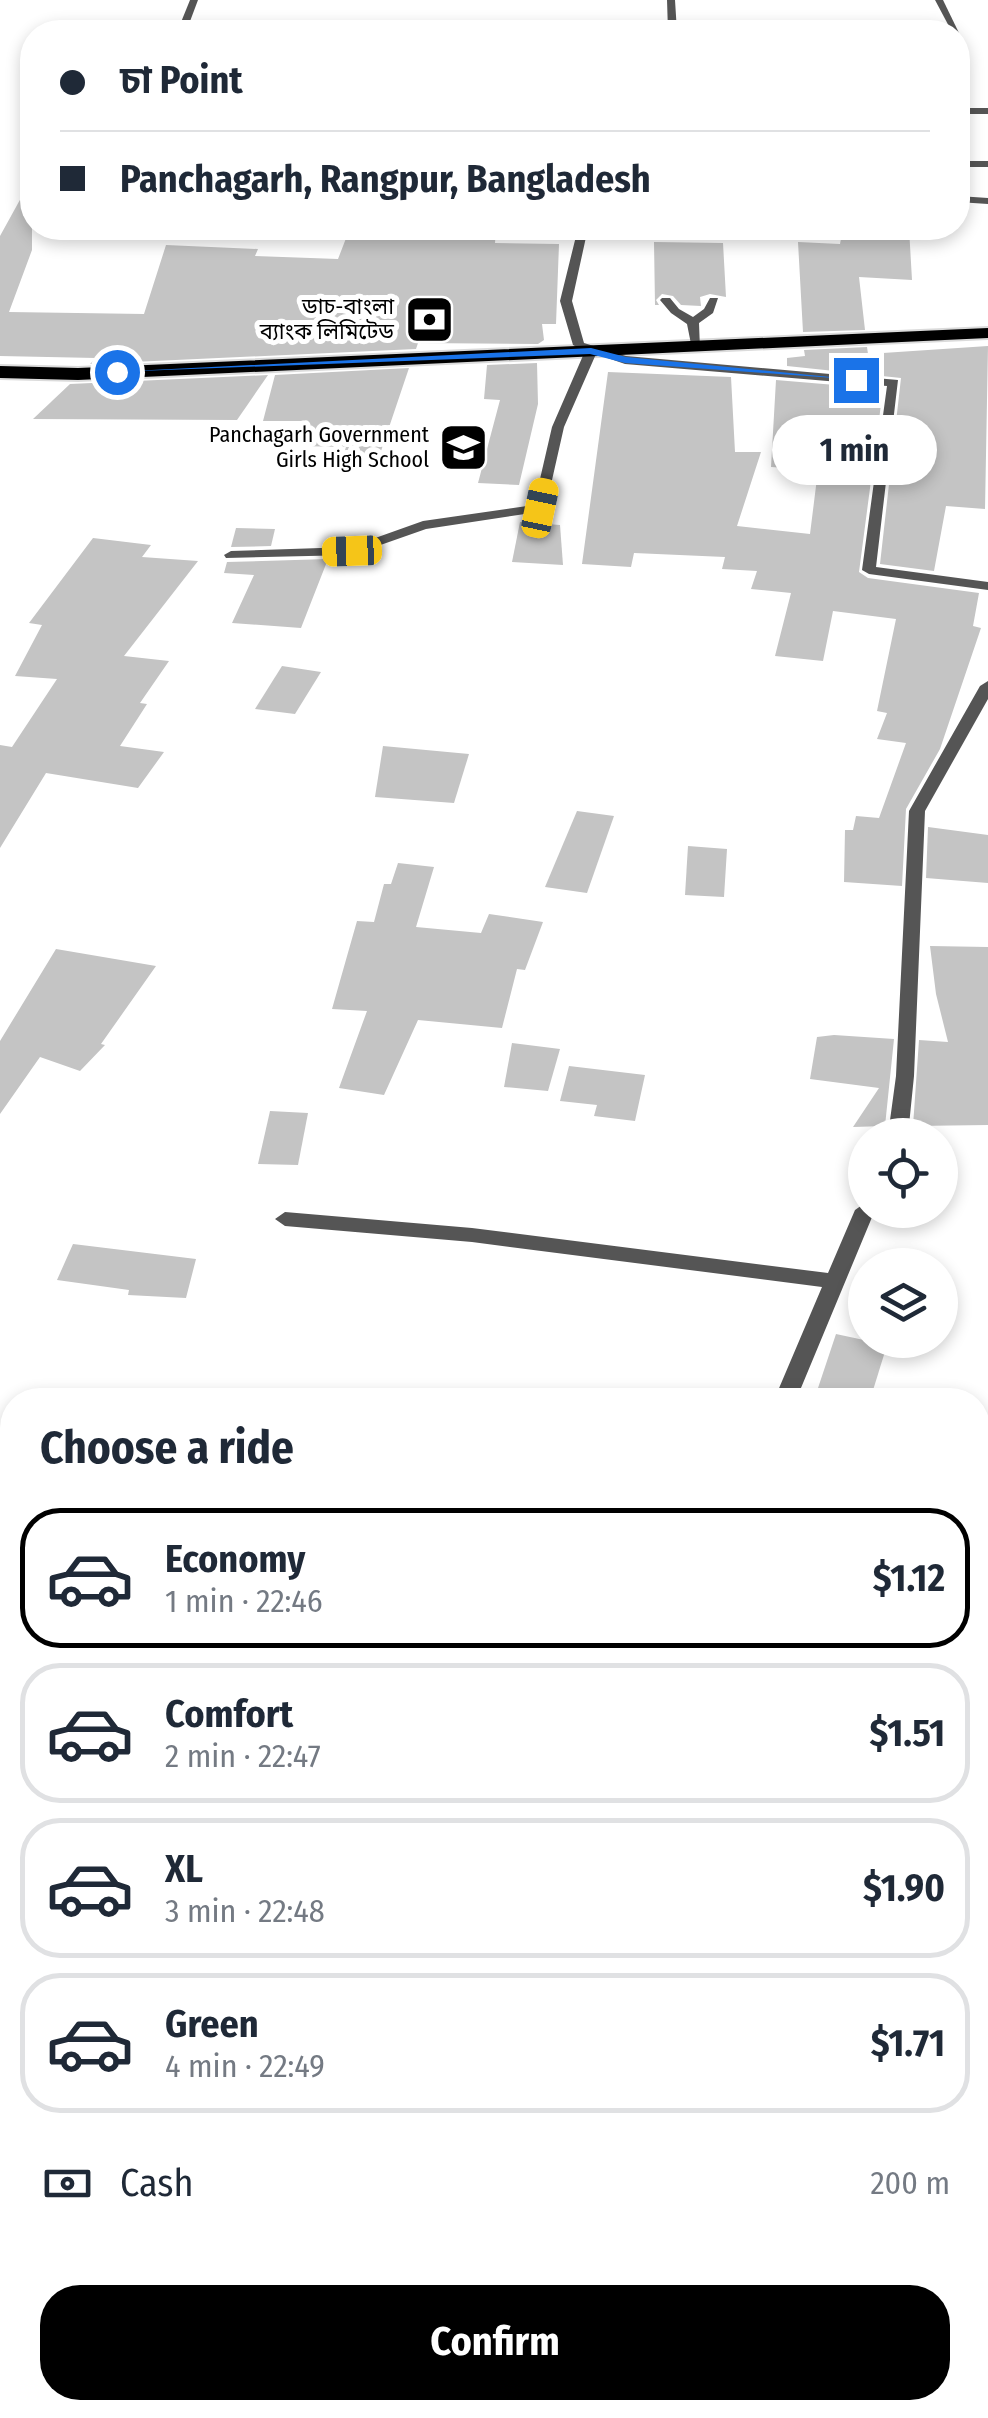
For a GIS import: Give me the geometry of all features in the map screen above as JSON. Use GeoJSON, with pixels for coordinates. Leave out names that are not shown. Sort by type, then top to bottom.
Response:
{"type":"FeatureCollection","features":[{"type":"Feature","properties":{"kind":"highway"},"geometry":{"type":"LineString","coordinates":[[0,372],[78,374],[988,333]]}},
{"type":"Feature","properties":{"kind":"street"},"geometry":{"type":"LineString","coordinates":[[581,240],[566,302],[579,345],[591,351],[625,360],[894,384],[869,570],[988,586]]}},
{"type":"Feature","properties":{"kind":"street"},"geometry":{"type":"LineString","coordinates":[[666,300],[675,312],[693,322]]}},
{"type":"Feature","properties":{"kind":"street"},"geometry":{"type":"LineString","coordinates":[[693,322],[710,311],[714,300]]}},
{"type":"Feature","properties":{"kind":"street"},"geometry":{"type":"LineString","coordinates":[[693,322],[696,346]]}},
{"type":"Feature","properties":{"kind":"street"},"geometry":{"type":"LineString","coordinates":[[232,556],[352,551],[422,526],[540,508],[558,427],[591,351]]}},
{"type":"Feature","properties":{"kind":"street"},"geometry":{"type":"LineString","coordinates":[[900,1118],[917,812],[988,686]]}},
{"type":"Feature","properties":{"kind":"street"},"geometry":{"type":"LineString","coordinates":[[286,1219],[472,1235],[834,1281]]}},
{"type":"Feature","properties":{"kind":"street"},"geometry":{"type":"LineString","coordinates":[[790,1388],[858,1228]]}},
{"type":"Feature","properties":{"kind":"building"},"geometry":{"type":"Polygon","coordinates":[[[20,200],[20,240],[32,240],[32,250],[9,312],[144,314],[166,245],[258,249],[255,256],[338,259],[345,240],[559,244],[556,324],[542,324],[544,340],[538,344],[418,343],[416,349],[90,364],[96,358],[0,356],[0,236],[20,200]]]}},
{"type":"Feature","properties":{"kind":"building"},"geometry":{"type":"Polygon","coordinates":[[[841,240],[910,240],[912,280],[859,277],[865,330],[803,332],[798,242],[840,244],[841,240]]]}},
{"type":"Feature","properties":{"kind":"building"},"geometry":{"type":"Polygon","coordinates":[[[654,242],[723,243],[726,297],[700,297],[701,306],[681,305],[673,296],[662,294],[656,300],[659,305],[655,305],[654,242]]]}},
{"type":"Feature","properties":{"kind":"building"},"geometry":{"type":"Polygon","coordinates":[[[988,346],[985,509],[946,506],[934,571],[880,564],[901,378],[787,366],[787,358],[805,356],[804,350],[867,347],[868,354],[988,346]]]}},
{"type":"Feature","properties":{"kind":"building"},"geometry":{"type":"Polygon","coordinates":[[[537,363],[538,404],[519,485],[478,483],[500,400],[484,399],[487,365],[537,363]]]}},
{"type":"Feature","properties":{"kind":"building"},"geometry":{"type":"Polygon","coordinates":[[[409,368],[380,454],[344,453],[346,447],[298,446],[304,421],[263,421],[275,375],[409,368]]]}},
{"type":"Feature","properties":{"kind":"building"},"geometry":{"type":"Polygon","coordinates":[[[608,372],[731,377],[735,452],[761,452],[737,526],[810,534],[818,470],[771,467],[776,380],[883,389],[859,572],[868,578],[979,593],[973,626],[981,628],[940,749],[906,809],[902,886],[844,882],[845,830],[853,830],[856,816],[879,818],[906,743],[877,739],[887,713],[877,711],[896,619],[833,611],[823,661],[775,656],[791,593],[751,589],[757,571],[722,569],[725,557],[634,553],[631,567],[582,564],[608,372]]]}},
{"type":"Feature","properties":{"kind":"building"},"geometry":{"type":"Polygon","coordinates":[[[268,375],[237,420],[33,419],[70,384],[268,375]]]}},
{"type":"Feature","properties":{"kind":"building"},"geometry":{"type":"Polygon","coordinates":[[[520,522],[560,525],[563,565],[512,562],[520,522]]]}},
{"type":"Feature","properties":{"kind":"building"},"geometry":{"type":"Polygon","coordinates":[[[236,528],[275,529],[271,546],[231,547],[236,528]]]}},
{"type":"Feature","properties":{"kind":"building"},"geometry":{"type":"Polygon","coordinates":[[[93,538],[151,545],[142,557],[198,561],[124,656],[169,661],[140,703],[147,704],[120,746],[164,752],[138,788],[46,773],[0,848],[0,745],[12,747],[57,679],[15,676],[42,625],[29,623],[93,538]]]}},
{"type":"Feature","properties":{"kind":"building"},"geometry":{"type":"Polygon","coordinates":[[[328,559],[301,628],[232,623],[254,575],[224,573],[227,562],[328,559]]]}},
{"type":"Feature","properties":{"kind":"building"},"geometry":{"type":"Polygon","coordinates":[[[282,666],[321,672],[295,714],[255,709],[282,666]]]}},
{"type":"Feature","properties":{"kind":"building"},"geometry":{"type":"Polygon","coordinates":[[[383,746],[469,754],[454,803],[375,797],[383,746]]]}},
{"type":"Feature","properties":{"kind":"building"},"geometry":{"type":"Polygon","coordinates":[[[577,811],[614,816],[587,893],[545,887],[577,811]]]}},
{"type":"Feature","properties":{"kind":"building"},"geometry":{"type":"Polygon","coordinates":[[[928,827],[988,835],[988,883],[926,878],[928,827]]]}},
{"type":"Feature","properties":{"kind":"building"},"geometry":{"type":"Polygon","coordinates":[[[688,846],[727,849],[724,897],[685,895],[688,846]]]}},
{"type":"Feature","properties":{"kind":"building"},"geometry":{"type":"Polygon","coordinates":[[[398,863],[434,867],[416,927],[481,933],[489,914],[543,922],[525,970],[517,969],[502,1028],[418,1020],[384,1095],[339,1088],[367,1011],[332,1009],[357,921],[374,922],[384,884],[391,884],[398,863]]]}},
{"type":"Feature","properties":{"kind":"building"},"geometry":{"type":"Polygon","coordinates":[[[930,946],[988,947],[988,1125],[958,1125],[958,1118],[914,1118],[919,1040],[948,1042],[930,946]]]}},
{"type":"Feature","properties":{"kind":"building"},"geometry":{"type":"Polygon","coordinates":[[[56,949],[156,966],[101,1044],[105,1045],[80,1071],[40,1057],[0,1114],[0,1041],[56,949]]]}},
{"type":"Feature","properties":{"kind":"building"},"geometry":{"type":"Polygon","coordinates":[[[817,1037],[894,1039],[886,1118],[859,1118],[879,1088],[810,1079],[817,1037]]]}},
{"type":"Feature","properties":{"kind":"building"},"geometry":{"type":"Polygon","coordinates":[[[512,1043],[560,1049],[548,1091],[504,1087],[512,1043]]]}},
{"type":"Feature","properties":{"kind":"building"},"geometry":{"type":"Polygon","coordinates":[[[569,1066],[645,1075],[635,1121],[594,1116],[597,1105],[560,1101],[569,1066]]]}},
{"type":"Feature","properties":{"kind":"building"},"geometry":{"type":"Polygon","coordinates":[[[270,1111],[308,1113],[298,1165],[258,1164],[270,1111]]]}},
{"type":"Feature","properties":{"kind":"building"},"geometry":{"type":"Polygon","coordinates":[[[73,1244],[196,1259],[186,1298],[128,1295],[129,1290],[57,1280],[73,1244]]]}},
{"type":"Feature","properties":{"kind":"building"},"geometry":{"type":"Polygon","coordinates":[[[836,1334],[848,1337],[848,1358],[883,1358],[874,1388],[818,1388],[836,1334]]]}},
{"type":"Feature","properties":{"kind":"place","name":"ডাচ-বাংলা ব্যাংক লিমিটেড"},"geometry":{"type":"Point","coordinates":[429,319]}},
{"type":"Feature","properties":{"kind":"place","name":"Panchagarh Government Girls High School"},"geometry":{"type":"Point","coordinates":[464,447]}},
{"type":"Feature","properties":{"kind":"route"},"geometry":{"type":"LineString","coordinates":[[117,372],[591,351],[625,360],[856,380]]}}]}
